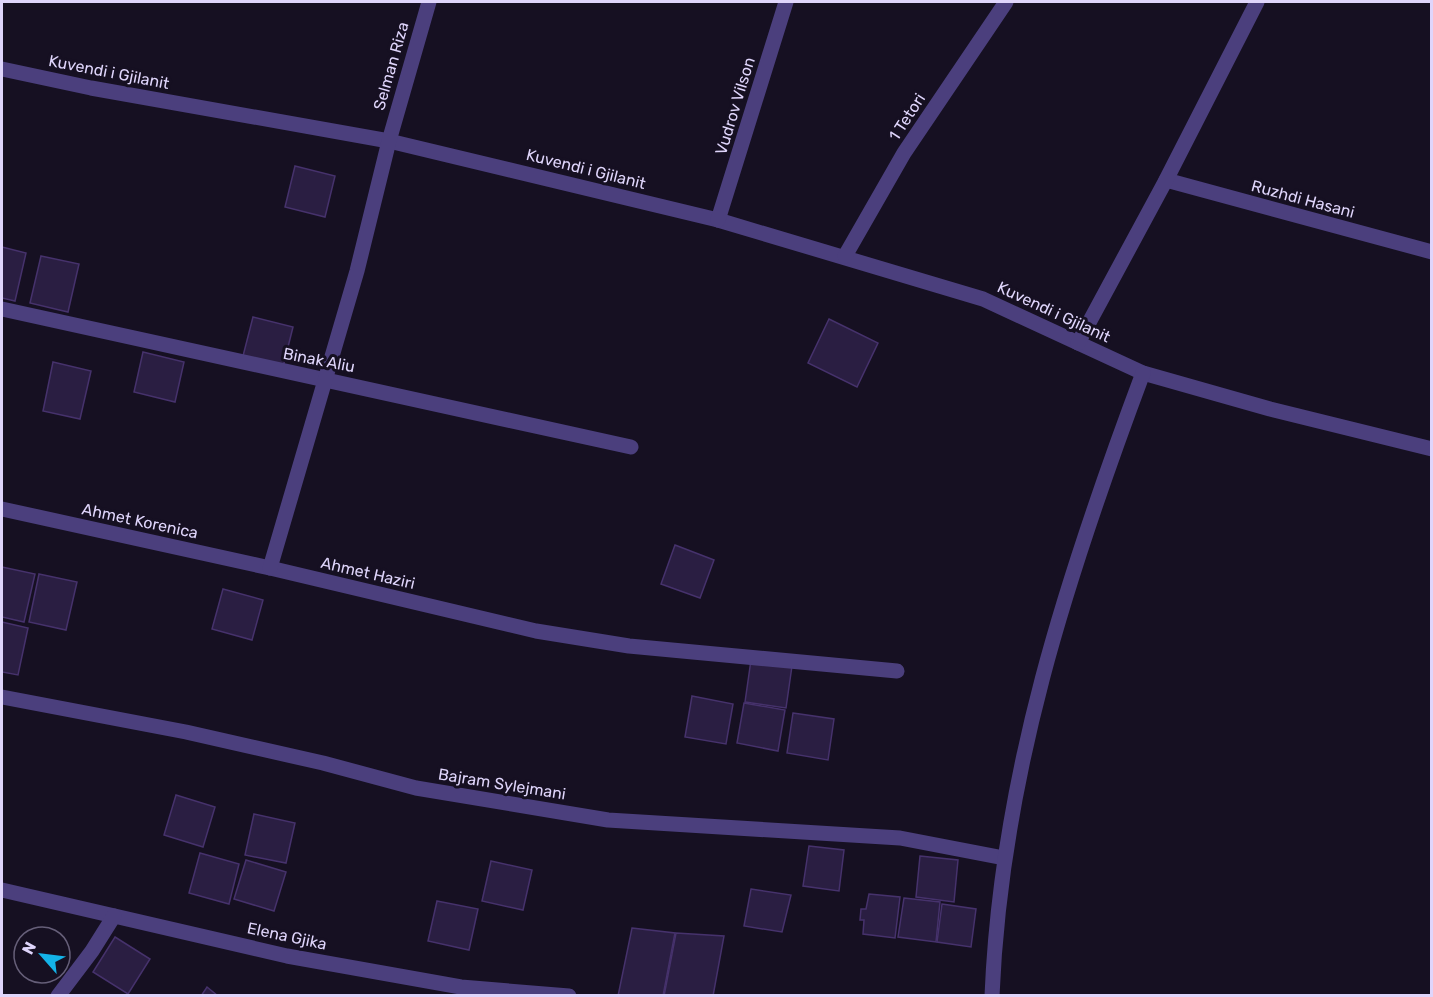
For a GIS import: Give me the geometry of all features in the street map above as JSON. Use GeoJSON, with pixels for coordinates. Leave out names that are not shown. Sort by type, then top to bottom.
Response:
{"type":"FeatureCollection","features":[{"type":"Feature","properties":{"kind":"street","name":"Selman Riza"},"geometry":{"type":"LineString","coordinates":[[389,141],[429,2]]}},
{"type":"Feature","properties":{"kind":"street","name":"Vudrov Vilson"},"geometry":{"type":"LineString","coordinates":[[718,220],[786,2]]}},
{"type":"Feature","properties":{"kind":"street","name":"1 Tetori"},"geometry":{"type":"LineString","coordinates":[[844,256],[904,153],[1006,2]]}},
{"type":"Feature","properties":{"kind":"street"},"geometry":{"type":"LineString","coordinates":[[1078,343],[1166,180],[1257,2]]}},
{"type":"Feature","properties":{"kind":"street","name":"Kuvendi i Gjilanit"},"geometry":{"type":"LineString","coordinates":[[2,69],[91,88],[389,141],[718,220],[983,299],[1143,373],[1269,409],[1431,449]]}},
{"type":"Feature","properties":{"kind":"street"},"geometry":{"type":"LineString","coordinates":[[270,568],[357,271],[389,141]]}},
{"type":"Feature","properties":{"kind":"street","name":"Ruzhdi Hasani"},"geometry":{"type":"LineString","coordinates":[[1166,180],[1431,252]]}},
{"type":"Feature","properties":{"kind":"street","name":"Binak Aliu"},"geometry":{"type":"LineString","coordinates":[[2,309],[631,447]]}},
{"type":"Feature","properties":{"kind":"street"},"geometry":{"type":"LineString","coordinates":[[992,996],[994,936],[1018,773],[1069,578],[1143,373]]}},
{"type":"Feature","properties":{"kind":"street","name":"Ahmet Korenica"},"geometry":{"type":"LineString","coordinates":[[2,509],[270,568]]}},
{"type":"Feature","properties":{"kind":"street","name":"Ahmet Haziri"},"geometry":{"type":"LineString","coordinates":[[270,568],[548,633],[629,646],[897,672]]}},
{"type":"Feature","properties":{"kind":"street","name":"Bajram Sylejmani"},"geometry":{"type":"LineString","coordinates":[[2,697],[186,732],[323,763],[416,788],[608,820],[900,838],[1004,858]]}},
{"type":"Feature","properties":{"kind":"street","name":"Elena Gjika"},"geometry":{"type":"LineString","coordinates":[[2,890],[286,956],[459,991],[569,996]]}},
{"type":"Feature","properties":{"kind":"street"},"geometry":{"type":"LineString","coordinates":[[58,996],[92,951],[114,916]]}},
{"type":"Feature","properties":{"kind":"building"},"geometry":{"type":"Polygon","coordinates":[[[295,166],[335,176],[325,217],[285,207],[295,166]]]}},
{"type":"Feature","properties":{"kind":"building"},"geometry":{"type":"Polygon","coordinates":[[[2,247],[26,253],[15,301],[2,298],[2,247]]]}},
{"type":"Feature","properties":{"kind":"building"},"geometry":{"type":"Polygon","coordinates":[[[41,256],[79,264],[68,312],[30,303],[41,256]]]}},
{"type":"Feature","properties":{"kind":"building"},"geometry":{"type":"Polygon","coordinates":[[[253,317],[293,327],[283,367],[243,356],[253,317]]]}},
{"type":"Feature","properties":{"kind":"building"},"geometry":{"type":"Polygon","coordinates":[[[829,319],[878,343],[857,387],[808,363],[829,319]]]}},
{"type":"Feature","properties":{"kind":"building"},"geometry":{"type":"Polygon","coordinates":[[[143,352],[184,362],[175,402],[134,392],[143,352]]]}},
{"type":"Feature","properties":{"kind":"building"},"geometry":{"type":"Polygon","coordinates":[[[53,362],[91,371],[80,419],[43,411],[53,362]]]}},
{"type":"Feature","properties":{"kind":"building"},"geometry":{"type":"Polygon","coordinates":[[[675,545],[714,560],[700,598],[661,584],[675,545]]]}},
{"type":"Feature","properties":{"kind":"building"},"geometry":{"type":"Polygon","coordinates":[[[2,567],[35,574],[24,622],[2,617],[2,567]]]}},
{"type":"Feature","properties":{"kind":"building"},"geometry":{"type":"Polygon","coordinates":[[[39,574],[77,582],[66,630],[29,622],[39,574]]]}},
{"type":"Feature","properties":{"kind":"building"},"geometry":{"type":"Polygon","coordinates":[[[223,589],[263,600],[252,640],[212,629],[223,589]]]}},
{"type":"Feature","properties":{"kind":"building"},"geometry":{"type":"Polygon","coordinates":[[[2,622],[28,628],[18,675],[2,672],[2,622]]]}},
{"type":"Feature","properties":{"kind":"building"},"geometry":{"type":"Polygon","coordinates":[[[751,660],[792,666],[786,708],[745,702],[751,660]]]}},
{"type":"Feature","properties":{"kind":"building"},"geometry":{"type":"Polygon","coordinates":[[[692,696],[733,704],[726,744],[685,737],[692,696]]]}},
{"type":"Feature","properties":{"kind":"building"},"geometry":{"type":"Polygon","coordinates":[[[744,703],[785,710],[778,751],[737,743],[744,703]]]}},
{"type":"Feature","properties":{"kind":"building"},"geometry":{"type":"Polygon","coordinates":[[[793,713],[834,719],[828,760],[787,753],[793,713]]]}},
{"type":"Feature","properties":{"kind":"building"},"geometry":{"type":"Polygon","coordinates":[[[176,795],[215,807],[203,847],[164,835],[176,795]]]}},
{"type":"Feature","properties":{"kind":"building"},"geometry":{"type":"Polygon","coordinates":[[[254,814],[295,823],[286,863],[245,855],[254,814]]]}},
{"type":"Feature","properties":{"kind":"building"},"geometry":{"type":"Polygon","coordinates":[[[809,846],[844,850],[839,891],[803,886],[809,846]]]}},
{"type":"Feature","properties":{"kind":"building"},"geometry":{"type":"Polygon","coordinates":[[[200,853],[239,864],[229,904],[189,893],[200,853]]]}},
{"type":"Feature","properties":{"kind":"building"},"geometry":{"type":"Polygon","coordinates":[[[920,856],[958,860],[954,902],[916,897],[920,856]]]}},
{"type":"Feature","properties":{"kind":"building"},"geometry":{"type":"Polygon","coordinates":[[[246,860],[286,872],[274,911],[234,899],[246,860]]]}},
{"type":"Feature","properties":{"kind":"building"},"geometry":{"type":"Polygon","coordinates":[[[491,861],[532,870],[523,910],[482,901],[491,861]]]}},
{"type":"Feature","properties":{"kind":"building"},"geometry":{"type":"Polygon","coordinates":[[[751,889],[791,895],[782,932],[744,926],[751,889]]]}},
{"type":"Feature","properties":{"kind":"building"},"geometry":{"type":"Polygon","coordinates":[[[869,894],[900,897],[895,938],[863,934],[864,920],[860,920],[861,909],[866,909],[869,894]]]}},
{"type":"Feature","properties":{"kind":"building"},"geometry":{"type":"Polygon","coordinates":[[[904,898],[940,902],[936,942],[898,937],[904,898]]]}},
{"type":"Feature","properties":{"kind":"building"},"geometry":{"type":"Polygon","coordinates":[[[437,901],[478,909],[469,950],[428,941],[437,901]]]}},
{"type":"Feature","properties":{"kind":"building"},"geometry":{"type":"Polygon","coordinates":[[[942,904],[976,909],[971,947],[937,942],[942,904]]]}},
{"type":"Feature","properties":{"kind":"building"},"geometry":{"type":"Polygon","coordinates":[[[632,928],[675,933],[663,996],[618,996],[632,928]]]}},
{"type":"Feature","properties":{"kind":"building"},"geometry":{"type":"Polygon","coordinates":[[[676,933],[724,936],[713,996],[664,996],[676,933]]]}},
{"type":"Feature","properties":{"kind":"building"},"geometry":{"type":"Polygon","coordinates":[[[115,937],[150,959],[128,994],[93,972],[115,937]]]}},
{"type":"Feature","properties":{"kind":"building"},"geometry":{"type":"Polygon","coordinates":[[[207,987],[218,996],[201,996],[207,987]]]}}]}
